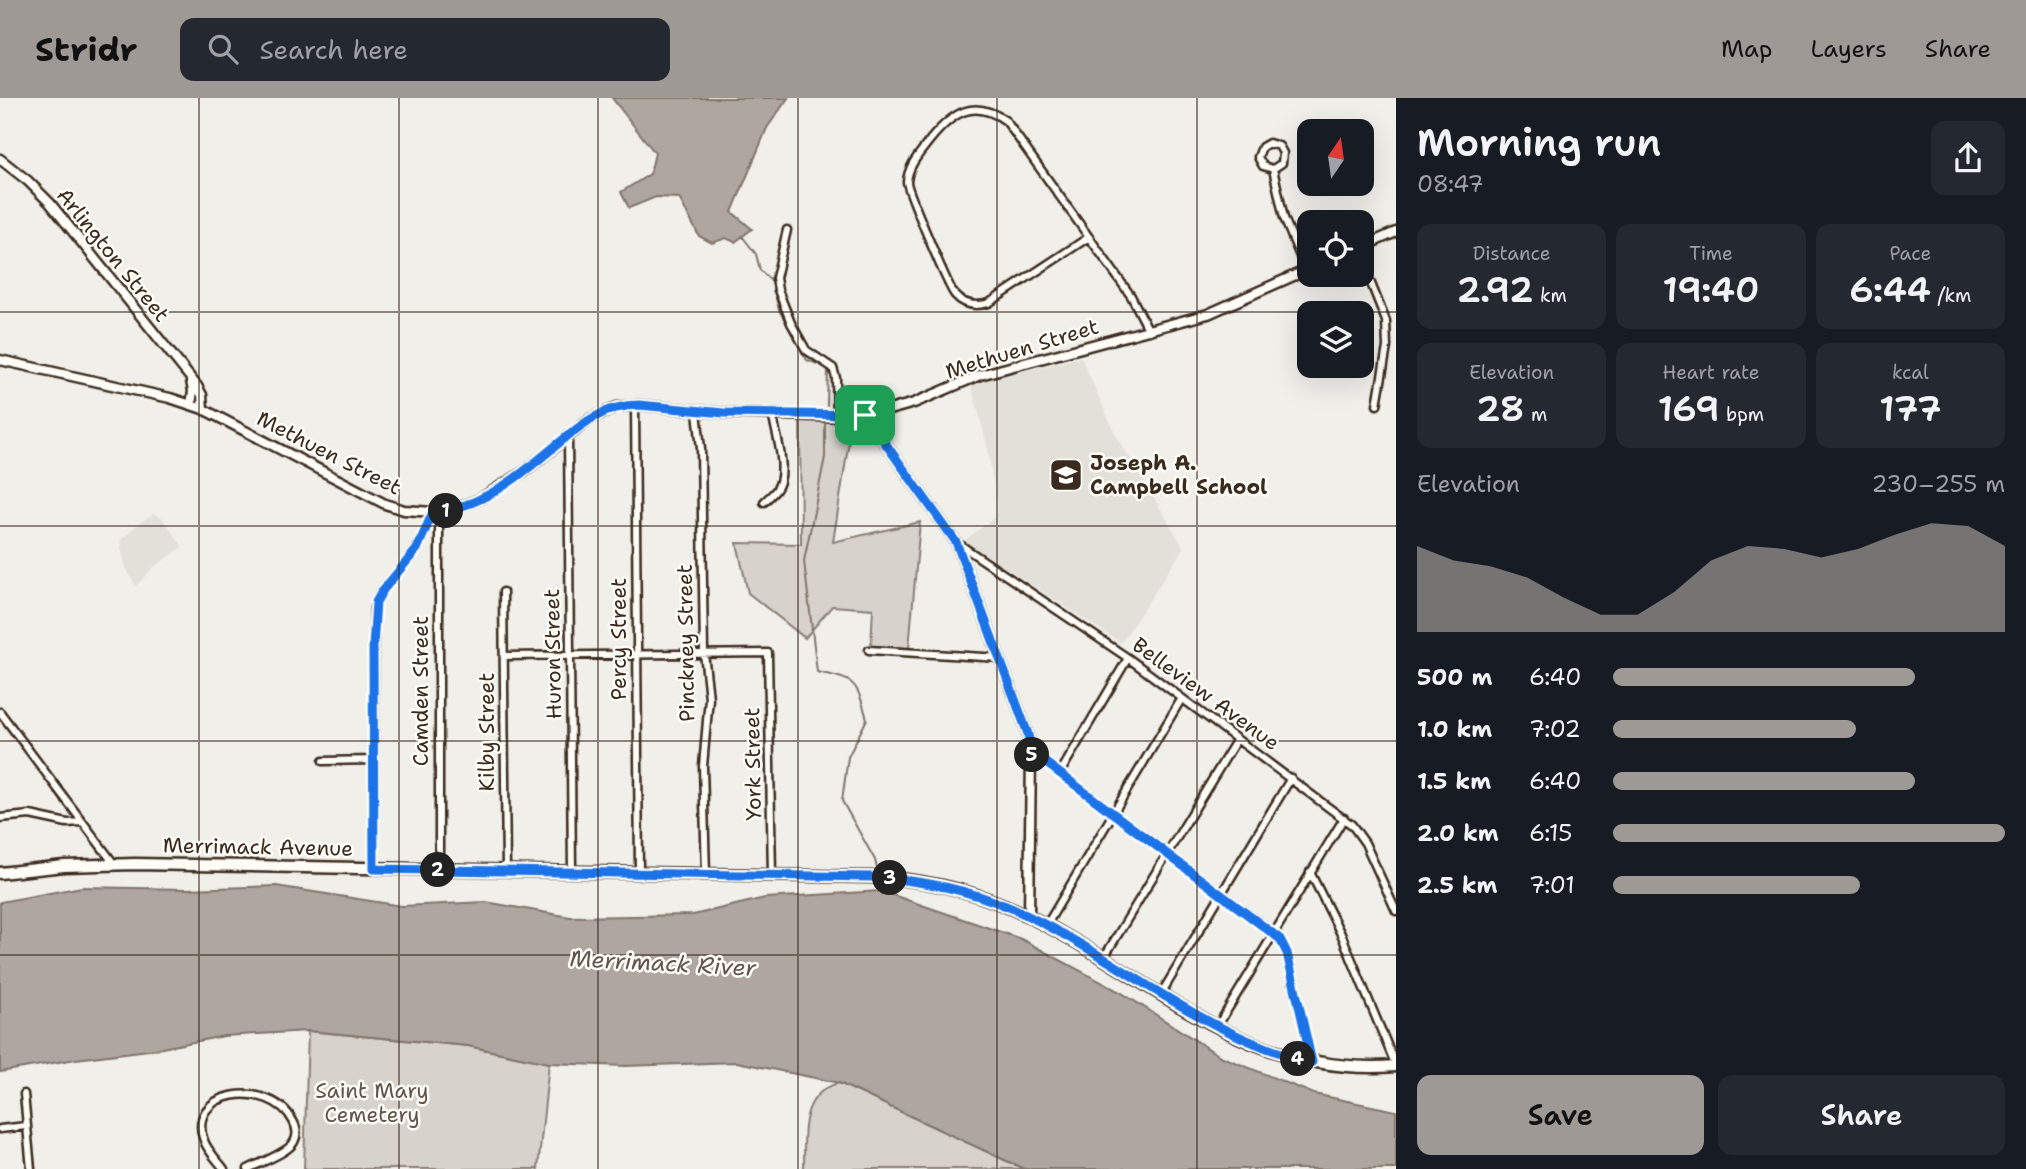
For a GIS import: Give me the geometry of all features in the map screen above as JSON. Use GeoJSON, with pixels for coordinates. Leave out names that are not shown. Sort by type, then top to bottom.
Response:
{"type":"FeatureCollection","features":[{"type":"Feature","properties":{"kind":"main road","name":"Merrimack Avenue"},"geometry":{"type":"LineString","coordinates":[[0,873],[114,864],[887,878],[954,889],[1029,917],[1217,1027],[1270,1051],[1312,1062],[1359,1067],[1396,1066]]}},
{"type":"Feature","properties":{"kind":"street"},"geometry":{"type":"LineString","coordinates":[[1089,237],[989,303],[978,306],[967,303],[956,297],[946,282],[908,189],[910,170],[917,157],[953,112],[964,105],[981,104],[998,112],[1006,121],[1089,237],[1138,307],[1149,331]]}},
{"type":"Feature","properties":{"kind":"street"},"geometry":{"type":"LineString","coordinates":[[1269,143],[1277,145],[1283,153],[1282,163],[1273,169],[1263,166],[1258,157],[1262,147],[1269,143]]}},
{"type":"Feature","properties":{"kind":"street","name":"Arlington Street"},"geometry":{"type":"LineString","coordinates":[[0,159],[21,174],[42,195],[202,395],[203,409]]}},
{"type":"Feature","properties":{"kind":"street"},"geometry":{"type":"LineString","coordinates":[[1273,169],[1284,218],[1297,247]]}},
{"type":"Feature","properties":{"kind":"street"},"geometry":{"type":"LineString","coordinates":[[786,230],[776,278],[778,290],[791,323],[806,350],[833,369],[836,378],[837,416]]}},
{"type":"Feature","properties":{"kind":"street"},"geometry":{"type":"LineString","coordinates":[[1374,242],[1396,232]]}},
{"type":"Feature","properties":{"kind":"street","name":"Methuen Street"},"geometry":{"type":"LineString","coordinates":[[0,360],[203,409],[385,504],[404,510],[433,512],[464,506],[490,494],[525,471],[599,414],[617,407],[635,405],[697,411],[865,415],[914,403],[979,376],[1208,314],[1297,274]]}},
{"type":"Feature","properties":{"kind":"street"},"geometry":{"type":"LineString","coordinates":[[1372,287],[1386,321],[1387,347],[1377,405]]}},
{"type":"Feature","properties":{"kind":"street"},"geometry":{"type":"LineString","coordinates":[[191,381],[191,405]]}},
{"type":"Feature","properties":{"kind":"street","name":"Percy Street"},"geometry":{"type":"LineString","coordinates":[[635,405],[639,873]]}},
{"type":"Feature","properties":{"kind":"street","name":"Pinckney Street"},"geometry":{"type":"LineString","coordinates":[[697,411],[701,449],[704,653],[709,698],[703,766],[706,874]]}},
{"type":"Feature","properties":{"kind":"street"},"geometry":{"type":"LineString","coordinates":[[764,502],[778,487],[781,467],[772,414]]}},
{"type":"Feature","properties":{"kind":"street"},"geometry":{"type":"LineString","coordinates":[[865,415],[956,542],[1028,734],[1031,754],[1029,917]]}},
{"type":"Feature","properties":{"kind":"street","name":"Huron Street"},"geometry":{"type":"LineString","coordinates":[[568,436],[572,872]]}},
{"type":"Feature","properties":{"kind":"street"},"geometry":{"type":"LineString","coordinates":[[374,869],[374,608],[383,590],[422,540],[433,512]]}},
{"type":"Feature","properties":{"kind":"street","name":"Camden Street"},"geometry":{"type":"LineString","coordinates":[[433,512],[439,523],[439,870]]}},
{"type":"Feature","properties":{"kind":"street","name":"Belleview Avenue"},"geometry":{"type":"LineString","coordinates":[[956,542],[1128,659],[1344,818],[1362,837],[1396,911]]}},
{"type":"Feature","properties":{"kind":"street","name":"Kilby Street"},"geometry":{"type":"LineString","coordinates":[[503,592],[506,871]]}},
{"type":"Feature","properties":{"kind":"street"},"geometry":{"type":"LineString","coordinates":[[869,650],[1000,659]]}},
{"type":"Feature","properties":{"kind":"street"},"geometry":{"type":"LineString","coordinates":[[504,656],[704,653]]}},
{"type":"Feature","properties":{"kind":"street","name":"York Street"},"geometry":{"type":"LineString","coordinates":[[704,653],[768,653],[772,875]]}},
{"type":"Feature","properties":{"kind":"street"},"geometry":{"type":"LineString","coordinates":[[1060,773],[1128,659]]}},
{"type":"Feature","properties":{"kind":"street"},"geometry":{"type":"LineString","coordinates":[[1046,926],[1182,698]]}},
{"type":"Feature","properties":{"kind":"street"},"geometry":{"type":"LineString","coordinates":[[0,712],[114,864]]}},
{"type":"Feature","properties":{"kind":"street"},"geometry":{"type":"LineString","coordinates":[[1103,960],[1237,738]]}},
{"type":"Feature","properties":{"kind":"street"},"geometry":{"type":"LineString","coordinates":[[1031,754],[1114,813],[1280,939],[1287,953],[1312,1062]]}},
{"type":"Feature","properties":{"kind":"street"},"geometry":{"type":"LineString","coordinates":[[323,761],[374,760]]}},
{"type":"Feature","properties":{"kind":"street"},"geometry":{"type":"LineString","coordinates":[[1161,994],[1290,778]]}},
{"type":"Feature","properties":{"kind":"street"},"geometry":{"type":"LineString","coordinates":[[0,818],[38,816],[67,823],[82,822]]}},
{"type":"Feature","properties":{"kind":"street"},"geometry":{"type":"LineString","coordinates":[[1217,1027],[1344,818]]}},
{"type":"Feature","properties":{"kind":"street"},"geometry":{"type":"LineString","coordinates":[[1310,872],[1347,948],[1396,1066]]}},
{"type":"Feature","properties":{"kind":"street"},"geometry":{"type":"LineString","coordinates":[[24,1094],[32,1169]]}},
{"type":"Feature","properties":{"kind":"street"},"geometry":{"type":"LineString","coordinates":[[224,1169],[204,1142],[202,1126],[213,1103],[232,1094],[268,1098],[284,1109],[296,1128],[295,1141],[290,1147],[248,1169]]}},
{"type":"Feature","properties":{"kind":"street"},"geometry":{"type":"LineString","coordinates":[[0,1129],[26,1126]]}},
{"type":"Feature","properties":{"kind":"shaded area","name":"Joseph A. Campbell School"},"geometry":{"type":"Polygon","coordinates":[[[1081,357],[1115,433],[1184,548],[1121,643],[964,541],[995,517],[997,505],[987,445],[971,384],[1081,357]]]}},
{"type":"Feature","properties":{"kind":"shaded area"},"geometry":{"type":"Polygon","coordinates":[[[154,514],[162,518],[183,547],[154,567],[136,586],[126,568],[121,540],[139,523],[154,514]]]}},
{"type":"Feature","properties":{"kind":"green space"},"geometry":{"type":"Polygon","coordinates":[[[800,420],[852,422],[833,542],[920,522],[909,648],[871,646],[873,609],[832,606],[805,638],[748,593],[737,543],[801,544],[800,420]]]}},
{"type":"Feature","properties":{"kind":"green space","name":"Saint Mary Cemetery"},"geometry":{"type":"Polygon","coordinates":[[[308,1031],[468,1046],[549,1063],[538,1169],[304,1169],[308,1031]]]}},
{"type":"Feature","properties":{"kind":"green space"},"geometry":{"type":"Polygon","coordinates":[[[839,1083],[1024,1169],[804,1169],[806,1117],[810,1106],[816,1096],[826,1088],[839,1083]]]}},
{"type":"Feature","properties":{"kind":"water"},"geometry":{"type":"Polygon","coordinates":[[[612,98],[788,98],[767,128],[732,212],[752,229],[735,242],[726,238],[712,243],[699,236],[679,198],[656,197],[629,208],[621,192],[650,174],[655,153],[612,98]]]}},
{"type":"Feature","properties":{"kind":"water","name":"Merrimack River"},"geometry":{"type":"Polygon","coordinates":[[[276,886],[402,906],[486,902],[570,917],[693,915],[765,898],[881,891],[1021,939],[1122,993],[1220,1056],[1314,1094],[1396,1111],[1396,1169],[1024,1169],[839,1083],[737,1062],[626,1066],[549,1063],[468,1046],[308,1031],[224,1036],[157,1049],[0,1072],[0,902],[82,887],[186,889],[276,886]]]}},
{"type":"Feature","properties":{"kind":"waterway"},"geometry":{"type":"LineString","coordinates":[[742,236],[756,254],[760,270],[772,282],[779,310],[807,360],[828,368],[827,406]]}},
{"type":"Feature","properties":{"kind":"waterway"},"geometry":{"type":"LineString","coordinates":[[825,422],[825,457],[804,561],[817,672],[840,677],[853,684],[867,719],[848,757],[842,801],[875,860],[878,873]]}},
{"type":"Feature","properties":{"kind":"waterway"},"geometry":{"type":"LineString","coordinates":[[881,882],[882,894]]}},
{"type":"Feature","properties":{"kind":"place","name":"Joseph A. Campbell School"},"geometry":{"type":"Point","coordinates":[1066,475]}},
{"type":"Feature","properties":{"kind":"route"},"geometry":{"type":"LineString","coordinates":[[639,405],[724,413],[845,417],[865,415],[961,551],[1028,734],[1031,754],[1280,939],[1287,953],[1312,1062],[1270,1051],[1234,1036],[1071,940],[1011,908],[936,885],[872,877],[374,869],[374,608],[383,590],[417,549],[433,512],[464,506],[490,494],[525,471],[590,419],[617,407],[639,405]]}}]}
